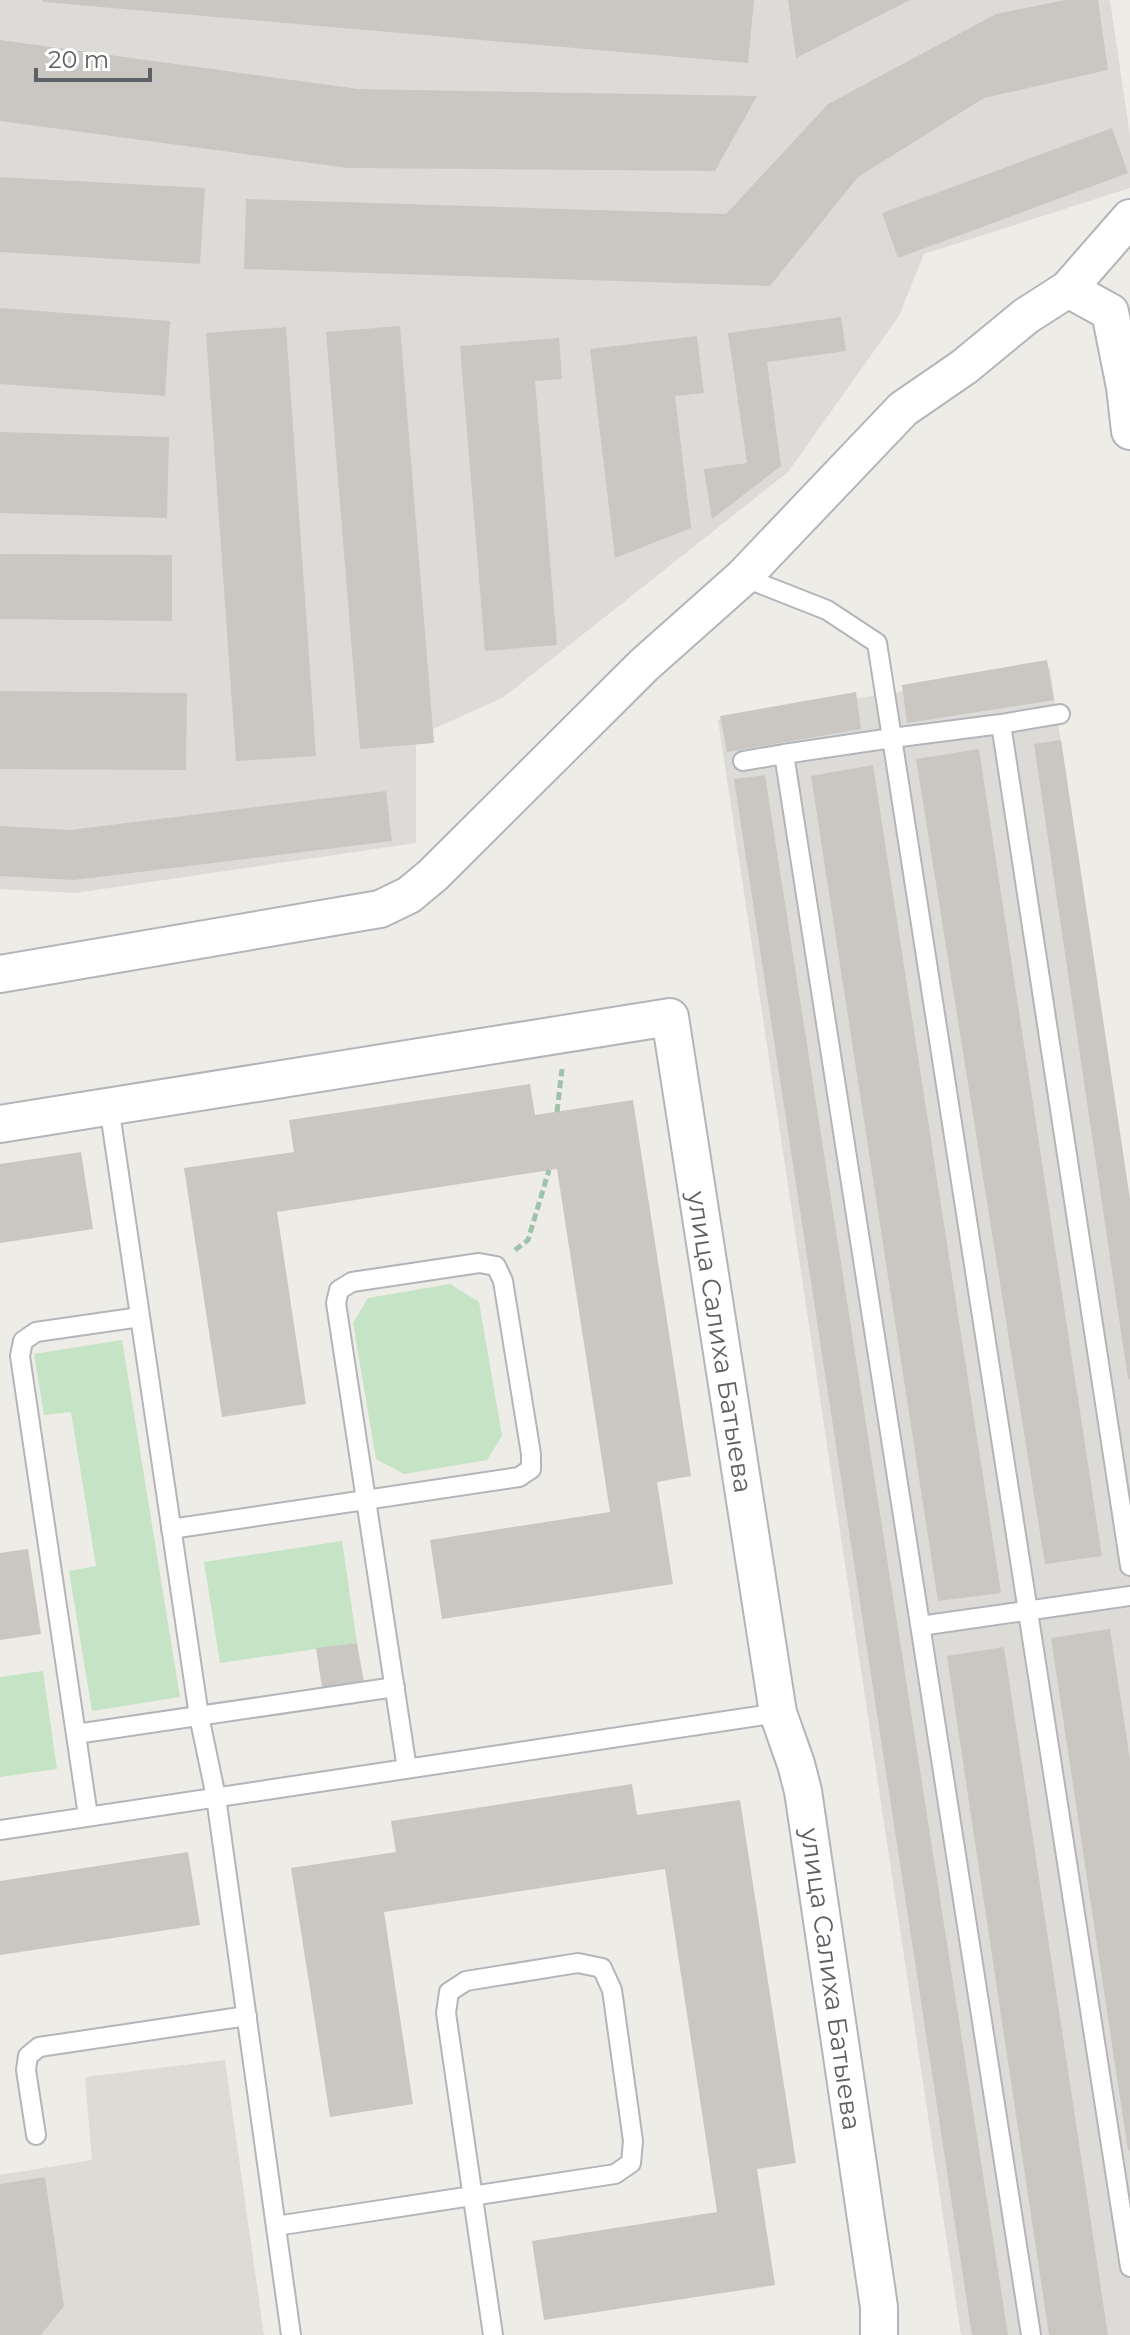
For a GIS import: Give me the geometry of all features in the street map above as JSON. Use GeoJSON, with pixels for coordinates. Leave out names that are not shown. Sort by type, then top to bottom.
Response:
{"type":"FeatureCollection","features":[{"type":"Feature","properties":{"kind":"street"},"geometry":{"type":"LineString","coordinates":[[0,974],[380,909],[409,895],[433,875],[644,665],[743,577],[903,409],[964,367],[1026,316],[1068,289],[1130,218]]}},
{"type":"Feature","properties":{"kind":"street"},"geometry":{"type":"LineString","coordinates":[[1068,289],[1110,312],[1128,386],[1130,431]]}},
{"type":"Feature","properties":{"kind":"street","name":"улица Салиха Батыева"},"geometry":{"type":"LineString","coordinates":[[0,1124],[670,1017],[778,1713],[803,1791],[879,2307],[879,2335]]}},
{"type":"Feature","properties":{"kind":"lane"},"geometry":{"type":"LineString","coordinates":[[743,577],[827,610],[877,643],[1130,2267]]}},
{"type":"Feature","properties":{"kind":"lane"},"geometry":{"type":"LineString","coordinates":[[743,761],[1060,714]]}},
{"type":"Feature","properties":{"kind":"lane"},"geometry":{"type":"LineString","coordinates":[[1001,724],[1130,1566]]}},
{"type":"Feature","properties":{"kind":"lane"},"geometry":{"type":"LineString","coordinates":[[784,754],[1031,2335]]}},
{"type":"Feature","properties":{"kind":"lane"},"geometry":{"type":"LineString","coordinates":[[109,1106],[199,1716],[216,1797],[291,2335]]}},
{"type":"Feature","properties":{"kind":"lane"},"geometry":{"type":"LineString","coordinates":[[171,1529],[366,1500],[519,1477],[531,1469],[503,1281],[496,1266],[479,1263],[352,1282],[339,1290],[336,1303],[366,1500],[395,1687],[407,1769]]}},
{"type":"Feature","properties":{"kind":"lane"},"geometry":{"type":"LineString","coordinates":[[88,1816],[20,1356],[23,1341],[36,1332],[140,1317]]}},
{"type":"Feature","properties":{"kind":"lane"},"geometry":{"type":"LineString","coordinates":[[920,1626],[1130,1596]]}},
{"type":"Feature","properties":{"kind":"lane"},"geometry":{"type":"LineString","coordinates":[[76,1734],[395,1687]]}},
{"type":"Feature","properties":{"kind":"lane"},"geometry":{"type":"LineString","coordinates":[[0,1830],[778,1713]]}},
{"type":"Feature","properties":{"kind":"lane"},"geometry":{"type":"LineString","coordinates":[[276,2226],[473,2196],[615,2174],[631,2163],[633,2141],[612,1990],[602,1968],[578,1963],[466,1981],[449,1992],[446,2013],[473,2196],[493,2335]]}},
{"type":"Feature","properties":{"kind":"lane"},"geometry":{"type":"LineString","coordinates":[[36,2135],[26,2070],[28,2056],[39,2047],[247,2016]]}},
{"type":"Feature","properties":{"kind":"path"},"geometry":{"type":"LineString","coordinates":[[496,1266],[528,1240],[549,1170]]}},
{"type":"Feature","properties":{"kind":"shaded area"},"geometry":{"type":"Polygon","coordinates":[[[0,0],[1110,0],[1130,136],[1130,188],[924,254],[899,316],[788,472],[504,697],[416,737],[416,843],[75,893],[0,889],[0,0]]]}},
{"type":"Feature","properties":{"kind":"shaded area"},"geometry":{"type":"Polygon","coordinates":[[[1050,668],[1130,1213],[1130,2335],[961,2335],[718,720],[1050,668]]]}},
{"type":"Feature","properties":{"kind":"shaded area"},"geometry":{"type":"Polygon","coordinates":[[[225,2060],[264,2335],[0,2335],[0,2175],[92,2160],[85,2077],[225,2060]]]}},
{"type":"Feature","properties":{"kind":"green space"},"geometry":{"type":"Polygon","coordinates":[[[450,1284],[479,1302],[502,1436],[487,1460],[404,1474],[376,1459],[353,1323],[368,1298],[450,1284]]]}},
{"type":"Feature","properties":{"kind":"green space"},"geometry":{"type":"Polygon","coordinates":[[[122,1340],[180,1697],[92,1711],[69,1571],[96,1566],[71,1412],[44,1415],[34,1354],[122,1340]]]}},
{"type":"Feature","properties":{"kind":"green space"},"geometry":{"type":"Polygon","coordinates":[[[342,1541],[357,1643],[220,1663],[204,1562],[342,1541]]]}},
{"type":"Feature","properties":{"kind":"green space"},"geometry":{"type":"Polygon","coordinates":[[[43,1671],[57,1769],[0,1777],[0,1677],[43,1671]]]}},
{"type":"Feature","properties":{"kind":"building"},"geometry":{"type":"Polygon","coordinates":[[[43,0],[754,0],[748,63],[43,0]]]}},
{"type":"Feature","properties":{"kind":"building"},"geometry":{"type":"Polygon","coordinates":[[[788,0],[910,0],[796,58],[788,0]]]}},
{"type":"Feature","properties":{"kind":"building"},"geometry":{"type":"Polygon","coordinates":[[[1065,0],[1098,0],[1108,70],[984,98],[858,177],[770,286],[244,269],[246,199],[726,214],[828,104],[996,14],[1065,0]]]}},
{"type":"Feature","properties":{"kind":"building"},"geometry":{"type":"Polygon","coordinates":[[[0,40],[358,89],[757,96],[715,171],[348,168],[0,121],[0,40]]]}},
{"type":"Feature","properties":{"kind":"building"},"geometry":{"type":"Polygon","coordinates":[[[1112,128],[1128,173],[898,258],[882,213],[1112,128]]]}},
{"type":"Feature","properties":{"kind":"building"},"geometry":{"type":"Polygon","coordinates":[[[0,177],[205,188],[200,264],[0,252],[0,177]]]}},
{"type":"Feature","properties":{"kind":"building"},"geometry":{"type":"Polygon","coordinates":[[[0,308],[170,321],[165,396],[0,384],[0,308]]]}},
{"type":"Feature","properties":{"kind":"building"},"geometry":{"type":"Polygon","coordinates":[[[841,317],[846,351],[767,362],[781,466],[712,519],[704,469],[747,463],[728,333],[841,317]]]}},
{"type":"Feature","properties":{"kind":"building"},"geometry":{"type":"Polygon","coordinates":[[[400,326],[434,743],[360,749],[326,332],[400,326]]]}},
{"type":"Feature","properties":{"kind":"building"},"geometry":{"type":"Polygon","coordinates":[[[286,327],[316,756],[236,761],[206,333],[286,327]]]}},
{"type":"Feature","properties":{"kind":"building"},"geometry":{"type":"Polygon","coordinates":[[[697,336],[704,393],[675,396],[691,528],[615,558],[590,349],[697,336]]]}},
{"type":"Feature","properties":{"kind":"building"},"geometry":{"type":"Polygon","coordinates":[[[559,338],[562,379],[535,381],[557,645],[485,651],[460,346],[559,338]]]}},
{"type":"Feature","properties":{"kind":"building"},"geometry":{"type":"Polygon","coordinates":[[[0,432],[169,437],[167,518],[0,513],[0,432]]]}},
{"type":"Feature","properties":{"kind":"building"},"geometry":{"type":"Polygon","coordinates":[[[0,554],[172,555],[172,621],[0,619],[0,554]]]}},
{"type":"Feature","properties":{"kind":"building"},"geometry":{"type":"Polygon","coordinates":[[[1047,660],[1054,700],[907,723],[902,685],[1047,660]]]}},
{"type":"Feature","properties":{"kind":"building"},"geometry":{"type":"Polygon","coordinates":[[[0,691],[187,693],[186,770],[0,769],[0,691]]]}},
{"type":"Feature","properties":{"kind":"building"},"geometry":{"type":"Polygon","coordinates":[[[856,692],[861,729],[727,752],[720,716],[856,692]]]}},
{"type":"Feature","properties":{"kind":"building"},"geometry":{"type":"Polygon","coordinates":[[[1061,740],[1130,1199],[1130,1379],[1034,744],[1061,740]]]}},
{"type":"Feature","properties":{"kind":"building"},"geometry":{"type":"Polygon","coordinates":[[[979,749],[1102,1556],[1045,1564],[916,759],[979,749]]]}},
{"type":"Feature","properties":{"kind":"building"},"geometry":{"type":"Polygon","coordinates":[[[873,765],[1001,1593],[938,1601],[811,776],[873,765]]]}},
{"type":"Feature","properties":{"kind":"building"},"geometry":{"type":"Polygon","coordinates":[[[765,775],[1008,2335],[972,2335],[734,779],[765,775]]]}},
{"type":"Feature","properties":{"kind":"building"},"geometry":{"type":"Polygon","coordinates":[[[386,791],[392,841],[74,880],[0,876],[0,826],[70,830],[386,791]]]}},
{"type":"Feature","properties":{"kind":"building"},"geometry":{"type":"Polygon","coordinates":[[[530,1084],[535,1115],[633,1100],[691,1476],[657,1482],[673,1584],[442,1619],[430,1540],[610,1512],[557,1169],[277,1212],[306,1404],[222,1417],[184,1168],[294,1152],[289,1120],[530,1084]]]}},
{"type":"Feature","properties":{"kind":"building"},"geometry":{"type":"Polygon","coordinates":[[[81,1152],[93,1229],[0,1243],[0,1164],[81,1152]]]}},
{"type":"Feature","properties":{"kind":"building"},"geometry":{"type":"Polygon","coordinates":[[[28,1549],[41,1634],[0,1640],[0,1553],[28,1549]]]}},
{"type":"Feature","properties":{"kind":"building"},"geometry":{"type":"Polygon","coordinates":[[[1110,1629],[1130,1760],[1128,2151],[1051,1638],[1110,1629]]]}},
{"type":"Feature","properties":{"kind":"building"},"geometry":{"type":"Polygon","coordinates":[[[357,1643],[364,1682],[322,1688],[316,1648],[357,1643]]]}},
{"type":"Feature","properties":{"kind":"building"},"geometry":{"type":"Polygon","coordinates":[[[1004,1647],[1108,2335],[1049,2335],[947,1656],[1004,1647]]]}},
{"type":"Feature","properties":{"kind":"building"},"geometry":{"type":"Polygon","coordinates":[[[632,1784],[637,1815],[740,1800],[796,2163],[757,2169],[775,2285],[544,2320],[532,2241],[717,2212],[665,1869],[384,1912],[413,2104],[330,2117],[291,1868],[396,1852],[391,1821],[632,1784]]]}},
{"type":"Feature","properties":{"kind":"building"},"geometry":{"type":"Polygon","coordinates":[[[188,1852],[200,1925],[0,1955],[0,1881],[188,1852]]]}},
{"type":"Feature","properties":{"kind":"building"},"geometry":{"type":"Polygon","coordinates":[[[45,2177],[64,2306],[41,2335],[0,2335],[0,2184],[45,2177]]]}}]}
